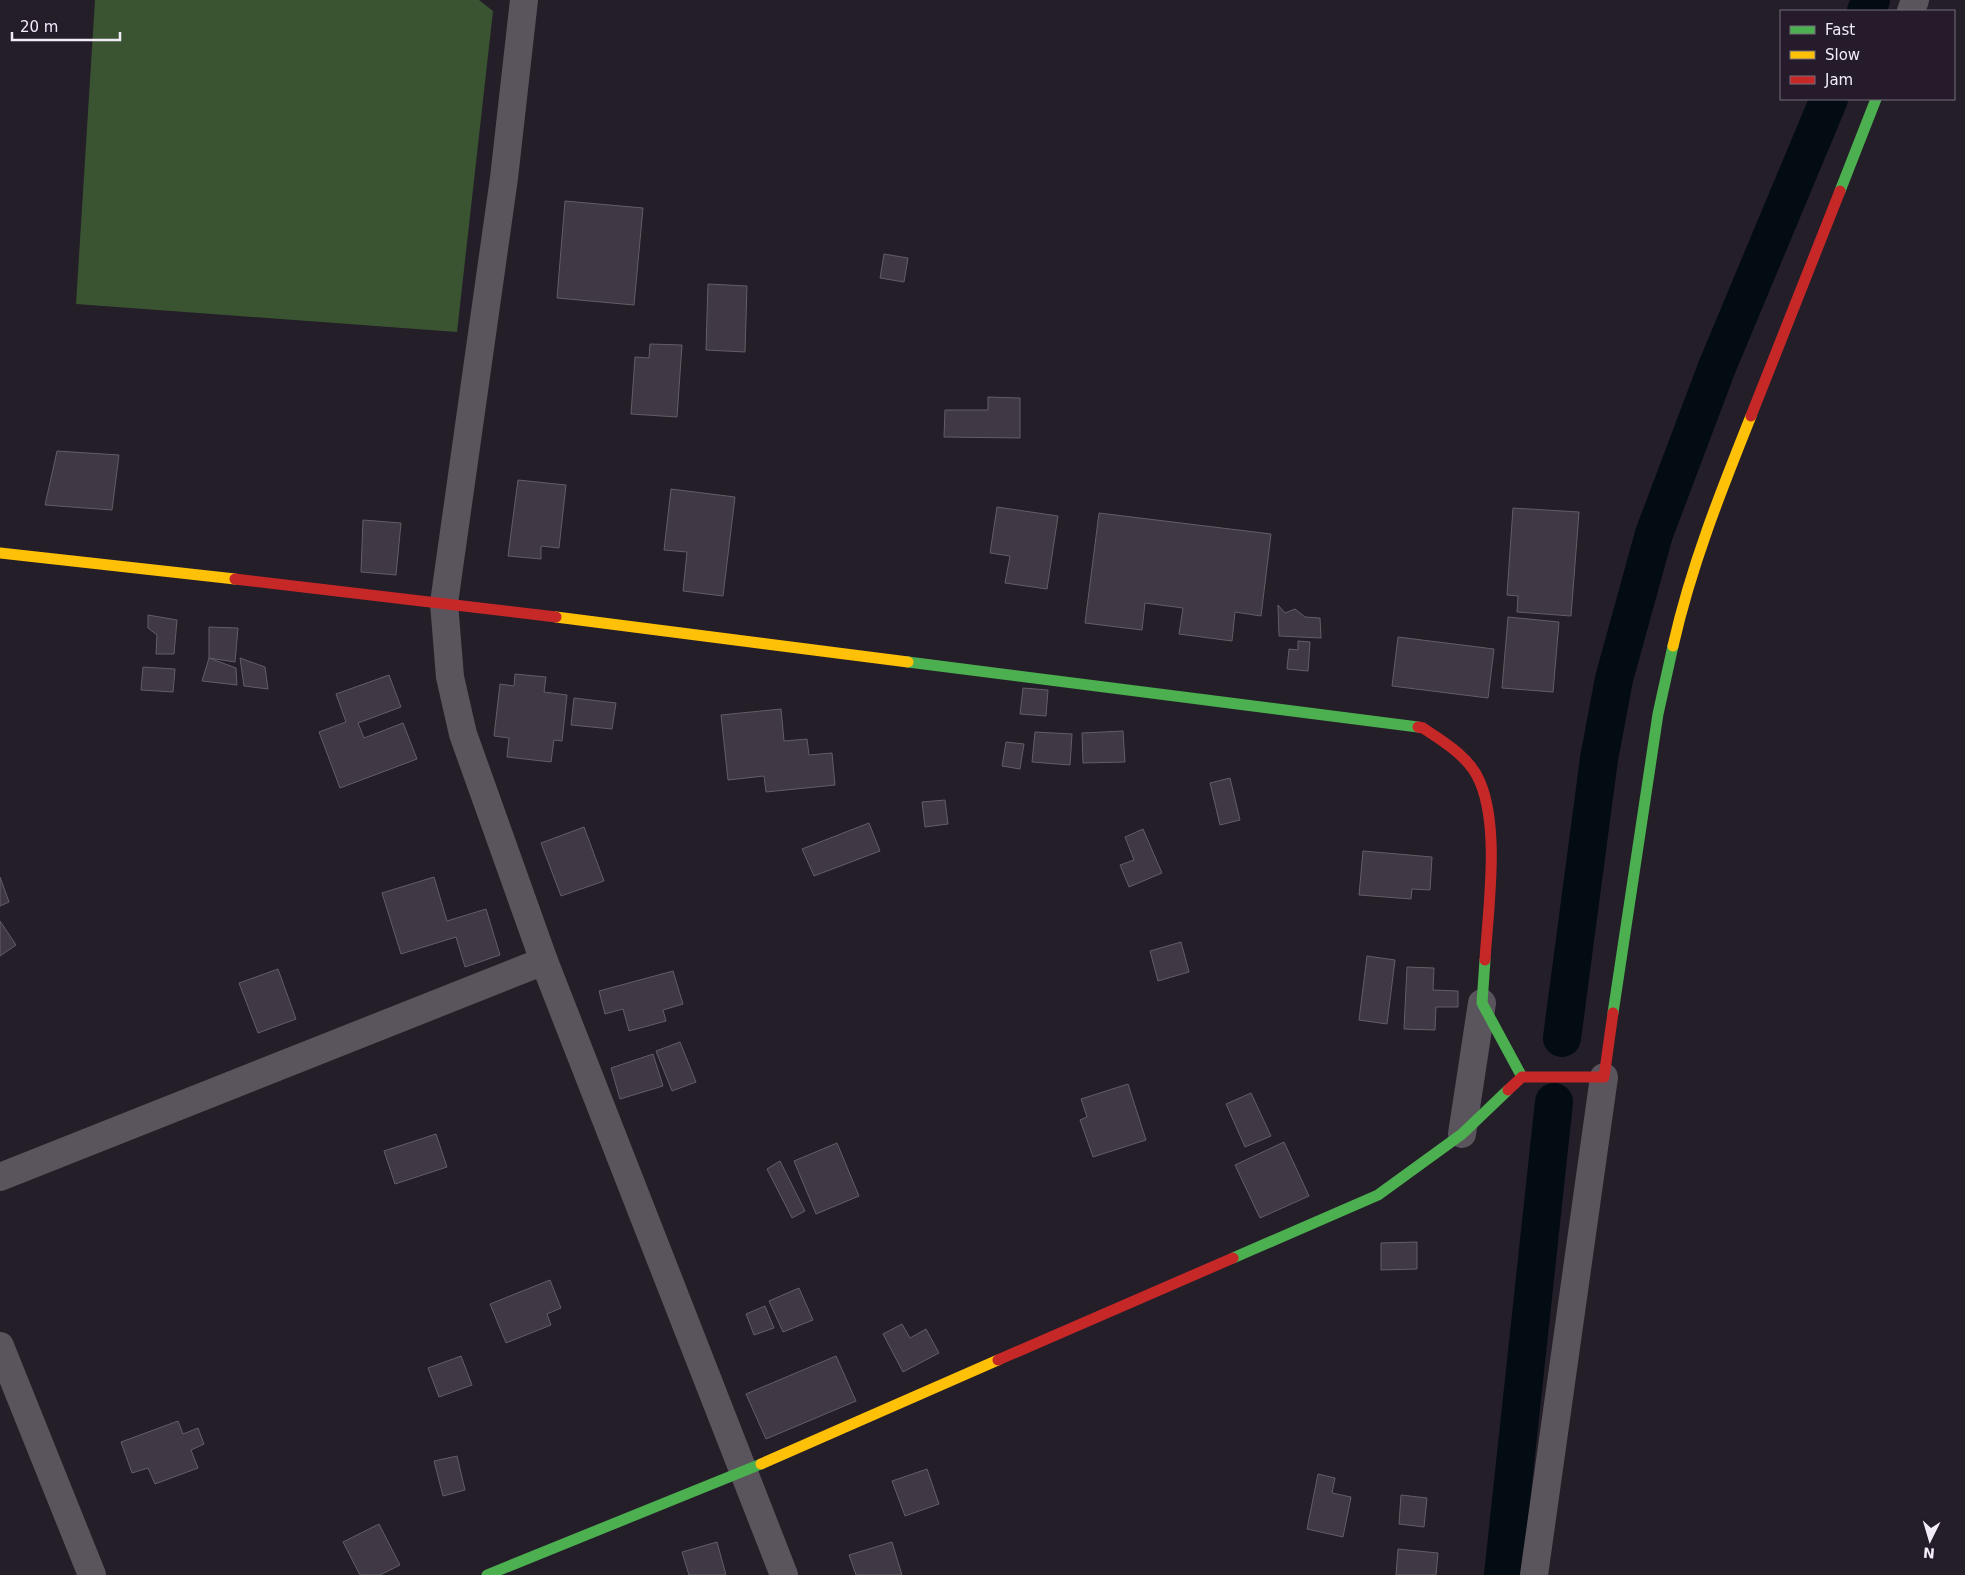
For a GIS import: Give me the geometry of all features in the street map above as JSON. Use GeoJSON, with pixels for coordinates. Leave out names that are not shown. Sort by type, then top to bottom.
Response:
{"type":"FeatureCollection","features":[{"type":"Feature","properties":{"kind":"street"},"geometry":{"type":"LineString","coordinates":[[524,0],[504,178],[444,604],[450,677],[463,734],[544,961],[742,1472],[784,1575]]}},
{"type":"Feature","properties":{"kind":"street"},"geometry":{"type":"LineString","coordinates":[[1534,1575],[1604,1077],[1658,714],[1681,611],[1712,515],[1876,100]]}},
{"type":"Feature","properties":{"kind":"street"},"geometry":{"type":"LineString","coordinates":[[0,553],[444,604],[1424,728],[1457,751],[1480,781],[1490,817],[1490,875],[1482,1003],[1462,1134]]}},
{"type":"Feature","properties":{"kind":"street"},"geometry":{"type":"LineString","coordinates":[[0,1177],[544,961]]}},
{"type":"Feature","properties":{"kind":"street"},"geometry":{"type":"LineString","coordinates":[[1482,1003],[1522,1077]]}},
{"type":"Feature","properties":{"kind":"street"},"geometry":{"type":"LineString","coordinates":[[487,1575],[742,1472],[1378,1195],[1462,1134],[1522,1077],[1604,1077]]}},
{"type":"Feature","properties":{"kind":"street"},"geometry":{"type":"LineString","coordinates":[[0,1346],[92,1575]]}},
{"type":"Feature","properties":{"kind":"green space"},"geometry":{"type":"Polygon","coordinates":[[[95,0],[479,0],[493,11],[457,332],[76,304],[95,0]]]}},
{"type":"Feature","properties":{"kind":"building"},"geometry":{"type":"Polygon","coordinates":[[[565,201],[643,208],[634,305],[557,298],[565,201]]]}},
{"type":"Feature","properties":{"kind":"building"},"geometry":{"type":"Polygon","coordinates":[[[884,254],[908,258],[904,282],[880,278],[884,254]]]}},
{"type":"Feature","properties":{"kind":"building"},"geometry":{"type":"Polygon","coordinates":[[[708,284],[747,286],[745,352],[706,350],[708,284]]]}},
{"type":"Feature","properties":{"kind":"building"},"geometry":{"type":"Polygon","coordinates":[[[650,344],[682,345],[677,417],[631,414],[635,357],[649,358],[650,344]]]}},
{"type":"Feature","properties":{"kind":"building"},"geometry":{"type":"Polygon","coordinates":[[[988,397],[1020,398],[1020,438],[944,437],[945,410],[988,410],[988,397]]]}},
{"type":"Feature","properties":{"kind":"building"},"geometry":{"type":"Polygon","coordinates":[[[57,451],[119,455],[112,510],[45,505],[57,451]]]}},
{"type":"Feature","properties":{"kind":"building"},"geometry":{"type":"Polygon","coordinates":[[[518,480],[566,485],[559,548],[541,546],[541,559],[508,556],[518,480]]]}},
{"type":"Feature","properties":{"kind":"building"},"geometry":{"type":"Polygon","coordinates":[[[671,489],[735,497],[723,596],[683,591],[687,552],[664,550],[671,489]]]}},
{"type":"Feature","properties":{"kind":"building"},"geometry":{"type":"Polygon","coordinates":[[[997,507],[1058,516],[1047,589],[1005,583],[1010,556],[990,553],[997,507]]]}},
{"type":"Feature","properties":{"kind":"building"},"geometry":{"type":"Polygon","coordinates":[[[1513,508],[1579,512],[1571,616],[1517,612],[1518,596],[1507,595],[1513,508]]]}},
{"type":"Feature","properties":{"kind":"building"},"geometry":{"type":"Polygon","coordinates":[[[1099,513],[1271,534],[1261,616],[1235,612],[1232,641],[1179,634],[1183,608],[1145,603],[1142,630],[1085,623],[1099,513]]]}},
{"type":"Feature","properties":{"kind":"building"},"geometry":{"type":"Polygon","coordinates":[[[363,520],[401,523],[396,575],[361,572],[363,520]]]}},
{"type":"Feature","properties":{"kind":"building"},"geometry":{"type":"Polygon","coordinates":[[[1278,605],[1285,613],[1295,609],[1305,617],[1320,618],[1321,638],[1279,636],[1278,605]]]}},
{"type":"Feature","properties":{"kind":"building"},"geometry":{"type":"Polygon","coordinates":[[[148,615],[177,620],[174,654],[156,654],[157,635],[148,628],[148,615]]]}},
{"type":"Feature","properties":{"kind":"building"},"geometry":{"type":"Polygon","coordinates":[[[1508,617],[1559,622],[1553,692],[1502,688],[1508,617]]]}},
{"type":"Feature","properties":{"kind":"building"},"geometry":{"type":"Polygon","coordinates":[[[209,627],[238,628],[235,662],[209,658],[209,627]]]}},
{"type":"Feature","properties":{"kind":"building"},"geometry":{"type":"Polygon","coordinates":[[[1398,637],[1494,649],[1488,698],[1392,686],[1398,637]]]}},
{"type":"Feature","properties":{"kind":"building"},"geometry":{"type":"Polygon","coordinates":[[[1298,641],[1310,642],[1308,671],[1287,669],[1289,649],[1298,650],[1298,641]]]}},
{"type":"Feature","properties":{"kind":"building"},"geometry":{"type":"Polygon","coordinates":[[[209,658],[236,668],[237,685],[202,681],[209,658]]]}},
{"type":"Feature","properties":{"kind":"building"},"geometry":{"type":"Polygon","coordinates":[[[240,658],[265,667],[268,689],[244,686],[240,658]]]}},
{"type":"Feature","properties":{"kind":"building"},"geometry":{"type":"Polygon","coordinates":[[[143,667],[175,669],[173,692],[141,690],[143,667]]]}},
{"type":"Feature","properties":{"kind":"building"},"geometry":{"type":"Polygon","coordinates":[[[515,674],[546,677],[544,692],[567,695],[562,741],[554,740],[551,762],[507,757],[509,738],[494,736],[500,684],[514,686],[515,674]]]}},
{"type":"Feature","properties":{"kind":"building"},"geometry":{"type":"Polygon","coordinates":[[[389,675],[401,707],[358,723],[364,738],[403,723],[417,759],[340,788],[319,732],[346,722],[336,694],[389,675]]]}},
{"type":"Feature","properties":{"kind":"building"},"geometry":{"type":"Polygon","coordinates":[[[1023,688],[1048,690],[1046,716],[1020,714],[1023,688]]]}},
{"type":"Feature","properties":{"kind":"building"},"geometry":{"type":"Polygon","coordinates":[[[574,698],[616,703],[612,729],[571,725],[574,698]]]}},
{"type":"Feature","properties":{"kind":"building"},"geometry":{"type":"Polygon","coordinates":[[[781,709],[784,741],[807,739],[809,755],[832,753],[835,785],[766,792],[764,776],[728,780],[721,715],[781,709]]]}},
{"type":"Feature","properties":{"kind":"building"},"geometry":{"type":"Polygon","coordinates":[[[1123,731],[1125,762],[1083,763],[1082,733],[1123,731]]]}},
{"type":"Feature","properties":{"kind":"building"},"geometry":{"type":"Polygon","coordinates":[[[1035,732],[1072,734],[1070,765],[1032,762],[1035,732]]]}},
{"type":"Feature","properties":{"kind":"building"},"geometry":{"type":"Polygon","coordinates":[[[1006,742],[1024,744],[1020,769],[1002,766],[1006,742]]]}},
{"type":"Feature","properties":{"kind":"building"},"geometry":{"type":"Polygon","coordinates":[[[1230,778],[1240,820],[1220,825],[1210,783],[1230,778]]]}},
{"type":"Feature","properties":{"kind":"building"},"geometry":{"type":"Polygon","coordinates":[[[945,800],[948,824],[925,827],[922,802],[945,800]]]}},
{"type":"Feature","properties":{"kind":"building"},"geometry":{"type":"Polygon","coordinates":[[[869,823],[880,851],[814,876],[802,849],[869,823]]]}},
{"type":"Feature","properties":{"kind":"building"},"geometry":{"type":"Polygon","coordinates":[[[584,827],[604,881],[561,896],[541,843],[584,827]]]}},
{"type":"Feature","properties":{"kind":"building"},"geometry":{"type":"Polygon","coordinates":[[[1143,829],[1162,873],[1129,887],[1120,865],[1134,860],[1125,837],[1143,829]]]}},
{"type":"Feature","properties":{"kind":"building"},"geometry":{"type":"Polygon","coordinates":[[[1363,851],[1432,857],[1430,890],[1412,889],[1411,899],[1359,895],[1363,851]]]}},
{"type":"Feature","properties":{"kind":"building"},"geometry":{"type":"Polygon","coordinates":[[[0,877],[9,902],[0,906],[0,877]]]}},
{"type":"Feature","properties":{"kind":"building"},"geometry":{"type":"Polygon","coordinates":[[[434,877],[447,921],[486,909],[500,955],[465,967],[456,937],[401,954],[382,893],[434,877]]]}},
{"type":"Feature","properties":{"kind":"building"},"geometry":{"type":"Polygon","coordinates":[[[0,921],[16,945],[0,956],[0,921]]]}},
{"type":"Feature","properties":{"kind":"building"},"geometry":{"type":"Polygon","coordinates":[[[1181,942],[1189,972],[1158,981],[1150,951],[1181,942]]]}},
{"type":"Feature","properties":{"kind":"building"},"geometry":{"type":"Polygon","coordinates":[[[1367,956],[1395,960],[1387,1024],[1359,1020],[1367,956]]]}},
{"type":"Feature","properties":{"kind":"building"},"geometry":{"type":"Polygon","coordinates":[[[1407,967],[1434,968],[1433,990],[1458,991],[1458,1007],[1436,1007],[1435,1030],[1404,1029],[1407,967]]]}},
{"type":"Feature","properties":{"kind":"building"},"geometry":{"type":"Polygon","coordinates":[[[278,969],[296,1019],[258,1033],[239,983],[278,969]]]}},
{"type":"Feature","properties":{"kind":"building"},"geometry":{"type":"Polygon","coordinates":[[[673,971],[683,1004],[663,1010],[666,1021],[629,1031],[623,1009],[605,1014],[599,991],[673,971]]]}},
{"type":"Feature","properties":{"kind":"building"},"geometry":{"type":"Polygon","coordinates":[[[680,1042],[696,1082],[672,1091],[656,1051],[680,1042]]]}},
{"type":"Feature","properties":{"kind":"building"},"geometry":{"type":"Polygon","coordinates":[[[653,1054],[663,1086],[620,1099],[611,1068],[653,1054]]]}},
{"type":"Feature","properties":{"kind":"building"},"geometry":{"type":"Polygon","coordinates":[[[1128,1084],[1146,1140],[1093,1157],[1080,1120],[1087,1117],[1081,1099],[1128,1084]]]}},
{"type":"Feature","properties":{"kind":"building"},"geometry":{"type":"Polygon","coordinates":[[[1251,1093],[1271,1136],[1245,1147],[1226,1104],[1251,1093]]]}},
{"type":"Feature","properties":{"kind":"building"},"geometry":{"type":"Polygon","coordinates":[[[436,1134],[447,1167],[395,1184],[384,1151],[436,1134]]]}},
{"type":"Feature","properties":{"kind":"building"},"geometry":{"type":"Polygon","coordinates":[[[1284,1142],[1309,1196],[1260,1218],[1235,1165],[1284,1142]]]}},
{"type":"Feature","properties":{"kind":"building"},"geometry":{"type":"Polygon","coordinates":[[[837,1143],[859,1196],[816,1214],[794,1161],[837,1143]]]}},
{"type":"Feature","properties":{"kind":"building"},"geometry":{"type":"Polygon","coordinates":[[[780,1161],[805,1211],[792,1218],[767,1169],[780,1161]]]}},
{"type":"Feature","properties":{"kind":"building"},"geometry":{"type":"Polygon","coordinates":[[[1417,1242],[1417,1269],[1381,1270],[1381,1243],[1417,1242]]]}},
{"type":"Feature","properties":{"kind":"building"},"geometry":{"type":"Polygon","coordinates":[[[550,1280],[561,1308],[547,1314],[551,1325],[506,1343],[490,1304],[550,1280]]]}},
{"type":"Feature","properties":{"kind":"building"},"geometry":{"type":"Polygon","coordinates":[[[799,1288],[813,1320],[783,1332],[769,1301],[799,1288]]]}},
{"type":"Feature","properties":{"kind":"building"},"geometry":{"type":"Polygon","coordinates":[[[765,1306],[774,1328],[754,1335],[746,1314],[765,1306]]]}},
{"type":"Feature","properties":{"kind":"building"},"geometry":{"type":"Polygon","coordinates":[[[902,1324],[910,1338],[926,1329],[939,1353],[903,1372],[883,1334],[902,1324]]]}},
{"type":"Feature","properties":{"kind":"building"},"geometry":{"type":"Polygon","coordinates":[[[461,1356],[472,1385],[439,1397],[428,1368],[461,1356]]]}},
{"type":"Feature","properties":{"kind":"building"},"geometry":{"type":"Polygon","coordinates":[[[836,1356],[856,1401],[766,1439],[746,1394],[836,1356]]]}},
{"type":"Feature","properties":{"kind":"building"},"geometry":{"type":"Polygon","coordinates":[[[178,1421],[183,1434],[198,1428],[204,1444],[191,1450],[198,1468],[155,1484],[148,1468],[132,1473],[121,1442],[178,1421]]]}},
{"type":"Feature","properties":{"kind":"building"},"geometry":{"type":"Polygon","coordinates":[[[457,1456],[465,1490],[443,1496],[434,1461],[457,1456]]]}},
{"type":"Feature","properties":{"kind":"building"},"geometry":{"type":"Polygon","coordinates":[[[927,1469],[939,1504],[905,1516],[892,1481],[927,1469]]]}},
{"type":"Feature","properties":{"kind":"building"},"geometry":{"type":"Polygon","coordinates":[[[1318,1474],[1335,1478],[1332,1493],[1351,1497],[1343,1537],[1307,1529],[1318,1474]]]}},
{"type":"Feature","properties":{"kind":"building"},"geometry":{"type":"Polygon","coordinates":[[[1401,1495],[1427,1498],[1424,1527],[1399,1524],[1401,1495]]]}},
{"type":"Feature","properties":{"kind":"building"},"geometry":{"type":"Polygon","coordinates":[[[379,1524],[400,1565],[380,1575],[360,1575],[343,1542],[379,1524]]]}},
{"type":"Feature","properties":{"kind":"building"},"geometry":{"type":"Polygon","coordinates":[[[717,1542],[726,1575],[689,1575],[682,1552],[717,1542]]]}},
{"type":"Feature","properties":{"kind":"building"},"geometry":{"type":"Polygon","coordinates":[[[892,1542],[902,1575],[856,1575],[849,1555],[892,1542]]]}},
{"type":"Feature","properties":{"kind":"building"},"geometry":{"type":"Polygon","coordinates":[[[1398,1549],[1438,1553],[1436,1575],[1396,1575],[1398,1549]]]}},
{"type":"Feature","properties":{"kind":"waterway"},"geometry":{"type":"LineString","coordinates":[[1866,10],[1871,0]]}},
{"type":"Feature","properties":{"kind":"waterway"},"geometry":{"type":"LineString","coordinates":[[1562,1038],[1599,759],[1614,679],[1654,534],[1717,367],[1829,100]]}},
{"type":"Feature","properties":{"kind":"waterway"},"geometry":{"type":"LineString","coordinates":[[1503,1575],[1554,1102]]}},
{"type":"Feature","properties":{"kind":"traffic: fast"},"geometry":{"type":"LineString","coordinates":[[1840,191],[1876,100]]}},
{"type":"Feature","properties":{"kind":"traffic: fast"},"geometry":{"type":"LineString","coordinates":[[1613,1013],[1658,714],[1673,646]]}},
{"type":"Feature","properties":{"kind":"traffic: fast"},"geometry":{"type":"LineString","coordinates":[[908,662],[1418,727]]}},
{"type":"Feature","properties":{"kind":"traffic: fast"},"geometry":{"type":"LineString","coordinates":[[1485,960],[1482,1003],[1522,1077]]}},
{"type":"Feature","properties":{"kind":"traffic: fast"},"geometry":{"type":"LineString","coordinates":[[1233,1258],[1378,1195],[1462,1134],[1508,1090]]}},
{"type":"Feature","properties":{"kind":"traffic: fast"},"geometry":{"type":"LineString","coordinates":[[487,1575],[761,1464]]}},
{"type":"Feature","properties":{"kind":"traffic: slow"},"geometry":{"type":"LineString","coordinates":[[1673,646],[1698,558],[1751,416]]}},
{"type":"Feature","properties":{"kind":"traffic: slow"},"geometry":{"type":"LineString","coordinates":[[0,553],[235,579]]}},
{"type":"Feature","properties":{"kind":"traffic: slow"},"geometry":{"type":"LineString","coordinates":[[556,617],[908,662]]}},
{"type":"Feature","properties":{"kind":"traffic: slow"},"geometry":{"type":"LineString","coordinates":[[761,1464],[998,1360]]}},
{"type":"Feature","properties":{"kind":"traffic: jam"},"geometry":{"type":"LineString","coordinates":[[1751,416],[1840,191]]}},
{"type":"Feature","properties":{"kind":"traffic: jam"},"geometry":{"type":"LineString","coordinates":[[235,579],[556,617]]}},
{"type":"Feature","properties":{"kind":"traffic: jam"},"geometry":{"type":"LineString","coordinates":[[1418,727],[1423,728],[1456,751],[1470,765],[1476,773],[1486,801],[1490,822],[1491,870],[1485,960]]}},
{"type":"Feature","properties":{"kind":"traffic: jam"},"geometry":{"type":"LineString","coordinates":[[1508,1090],[1522,1077],[1604,1077],[1613,1013]]}},
{"type":"Feature","properties":{"kind":"traffic: jam"},"geometry":{"type":"LineString","coordinates":[[998,1360],[1233,1258]]}}]}
